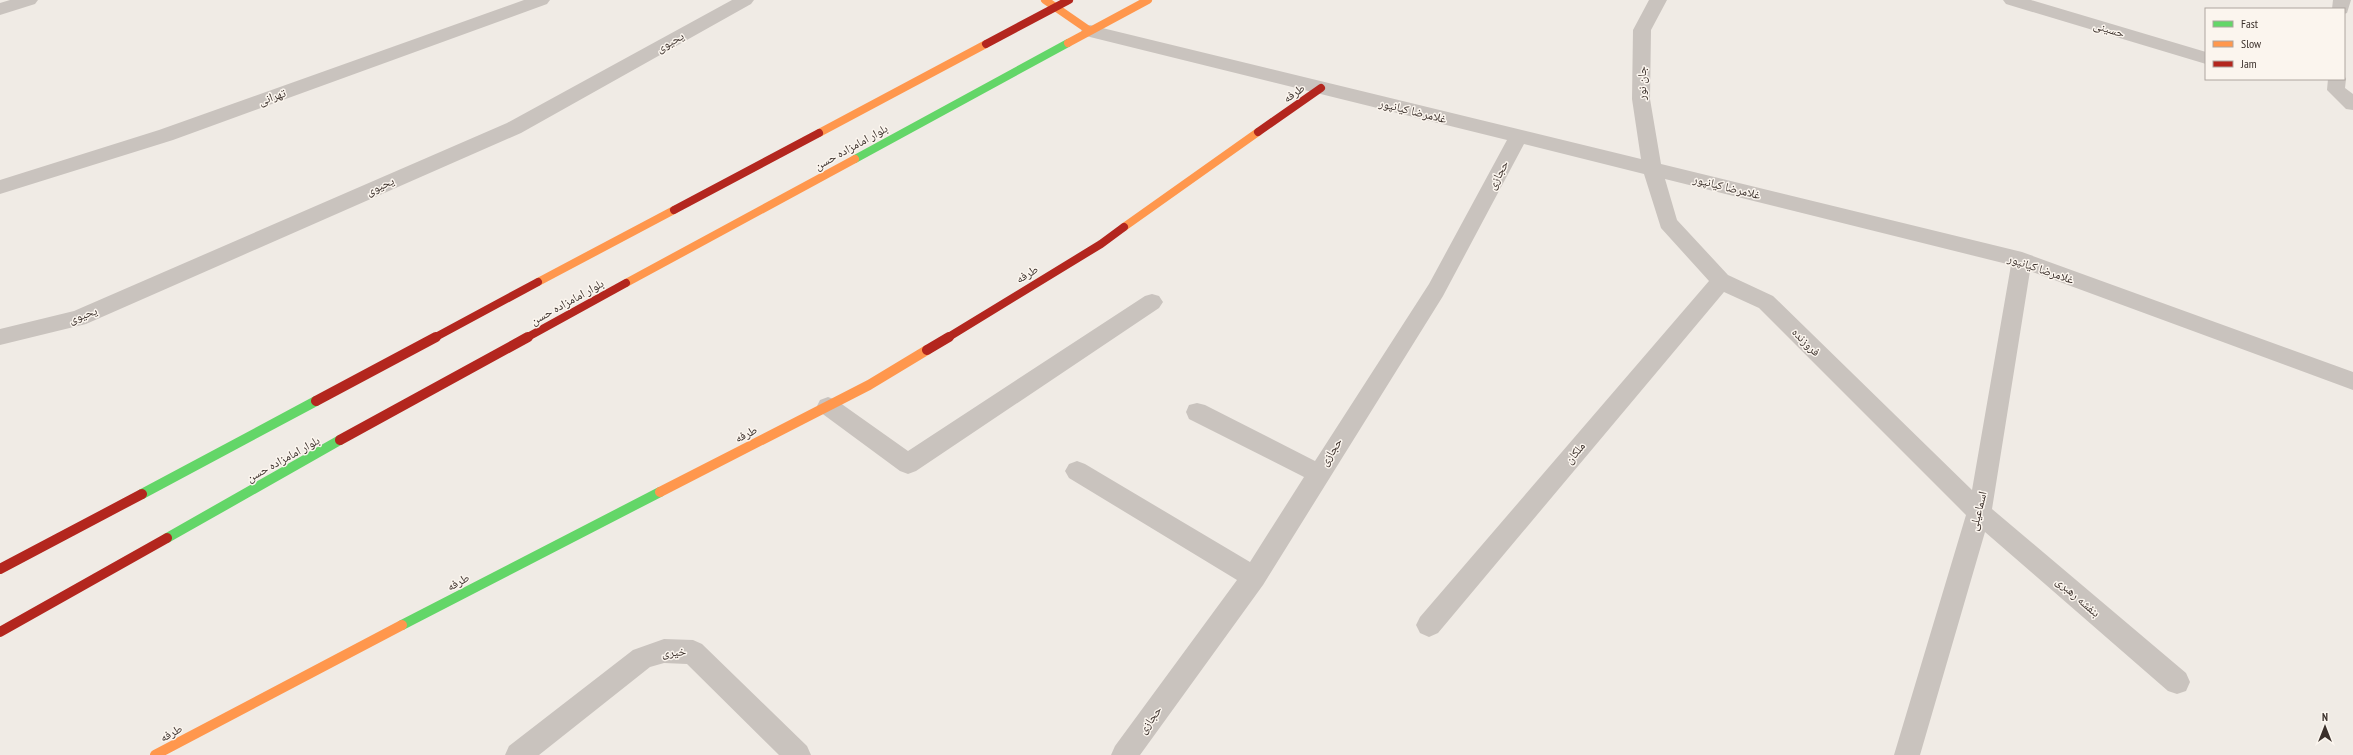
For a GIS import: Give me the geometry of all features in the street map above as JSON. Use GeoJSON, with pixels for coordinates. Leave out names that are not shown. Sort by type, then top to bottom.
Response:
{"type":"FeatureCollection","features":[{"type":"Feature","properties":{"kind":"main road"},"geometry":{"type":"LineString","coordinates":[[1044,0],[1057,7],[1090,32]]}},
{"type":"Feature","properties":{"kind":"main road"},"geometry":{"type":"LineString","coordinates":[[0,569],[1069,0]]}},
{"type":"Feature","properties":{"kind":"main road","name":"بلوار امامزاده حسن"},"geometry":{"type":"LineString","coordinates":[[0,632],[424,393],[1148,0]]}},
{"type":"Feature","properties":{"kind":"main road","name":"طرفه"},"geometry":{"type":"LineString","coordinates":[[155,755],[535,556],[869,385],[1101,244],[1321,88]]}},
{"type":"Feature","properties":{"kind":"street"},"geometry":{"type":"LineString","coordinates":[[0,9],[29,0]]}},
{"type":"Feature","properties":{"kind":"street","name":"تهرانی"},"geometry":{"type":"LineString","coordinates":[[0,187],[166,135],[541,0]]}},
{"type":"Feature","properties":{"kind":"street","name":"یحیوی"},"geometry":{"type":"LineString","coordinates":[[0,337],[78,318],[514,128],[745,0]]}},
{"type":"Feature","properties":{"kind":"street","name":"جان نور"},"geometry":{"type":"LineString","coordinates":[[1652,168],[1641,98],[1642,30],[1658,0]]}},
{"type":"Feature","properties":{"kind":"street","name":"حسینی"},"geometry":{"type":"LineString","coordinates":[[2012,0],[2205,58]]}},
{"type":"Feature","properties":{"kind":"street","name":"غلامرضا کیانپور"},"geometry":{"type":"LineString","coordinates":[[1090,32],[1518,137],[1652,168],[2022,260],[2353,381]]}},
{"type":"Feature","properties":{"kind":"street"},"geometry":{"type":"LineString","coordinates":[[2337,80],[2336,90],[2353,104]]}},
{"type":"Feature","properties":{"kind":"street","name":"حجازی"},"geometry":{"type":"LineString","coordinates":[[1124,755],[1254,577],[1318,473],[1436,290],[1518,137]]}},
{"type":"Feature","properties":{"kind":"street","name":"فروزنده"},"geometry":{"type":"LineString","coordinates":[[1652,168],[1668,223],[1721,281],[1766,302],[1979,512]]}},
{"type":"Feature","properties":{"kind":"street","name":"اسماعیلی"},"geometry":{"type":"LineString","coordinates":[[1907,755],[1979,512],[2022,260]]}},
{"type":"Feature","properties":{"kind":"street","name":"ملکان"},"geometry":{"type":"LineString","coordinates":[[1429,624],[1721,281]]}},
{"type":"Feature","properties":{"kind":"street"},"geometry":{"type":"LineString","coordinates":[[828,406],[908,464],[1152,302]]}},
{"type":"Feature","properties":{"kind":"street"},"geometry":{"type":"LineString","coordinates":[[1197,412],[1318,473]]}},
{"type":"Feature","properties":{"kind":"street"},"geometry":{"type":"LineString","coordinates":[[1078,471],[1254,577]]}},
{"type":"Feature","properties":{"kind":"street","name":"بنفشه رهبری"},"geometry":{"type":"LineString","coordinates":[[1979,512],[2177,682]]}},
{"type":"Feature","properties":{"kind":"street","name":"خیری"},"geometry":{"type":"LineString","coordinates":[[518,755],[642,658],[664,651],[693,652],[798,755]]}},
{"type":"Feature","properties":{"kind":"traffic: fast"},"geometry":{"type":"LineString","coordinates":[[855,159],[1068,43]]}},
{"type":"Feature","properties":{"kind":"traffic: fast"},"geometry":{"type":"LineString","coordinates":[[142,494],[316,401]]}},
{"type":"Feature","properties":{"kind":"traffic: fast"},"geometry":{"type":"LineString","coordinates":[[167,538],[340,440]]}},
{"type":"Feature","properties":{"kind":"traffic: fast"},"geometry":{"type":"LineString","coordinates":[[402,625],[660,492]]}},
{"type":"Feature","properties":{"kind":"traffic: slow"},"geometry":{"type":"LineString","coordinates":[[1045,0],[1090,31]]}},
{"type":"Feature","properties":{"kind":"traffic: slow"},"geometry":{"type":"LineString","coordinates":[[1068,43],[1148,0]]}},
{"type":"Feature","properties":{"kind":"traffic: slow"},"geometry":{"type":"LineString","coordinates":[[819,133],[986,44]]}},
{"type":"Feature","properties":{"kind":"traffic: slow"},"geometry":{"type":"LineString","coordinates":[[1124,227],[1258,132]]}},
{"type":"Feature","properties":{"kind":"traffic: slow"},"geometry":{"type":"LineString","coordinates":[[626,283],[855,159]]}},
{"type":"Feature","properties":{"kind":"traffic: slow"},"geometry":{"type":"LineString","coordinates":[[538,282],[674,210]]}},
{"type":"Feature","properties":{"kind":"traffic: slow"},"geometry":{"type":"LineString","coordinates":[[660,492],[869,385],[927,350]]}},
{"type":"Feature","properties":{"kind":"traffic: slow"},"geometry":{"type":"LineString","coordinates":[[155,755],[402,625]]}},
{"type":"Feature","properties":{"kind":"traffic: jam"},"geometry":{"type":"LineString","coordinates":[[986,44],[1069,0]]}},
{"type":"Feature","properties":{"kind":"traffic: jam"},"geometry":{"type":"LineString","coordinates":[[1258,132],[1321,88]]}},
{"type":"Feature","properties":{"kind":"traffic: jam"},"geometry":{"type":"LineString","coordinates":[[674,210],[819,133]]}},
{"type":"Feature","properties":{"kind":"traffic: jam"},"geometry":{"type":"LineString","coordinates":[[927,350],[1101,244],[1124,227]]}},
{"type":"Feature","properties":{"kind":"traffic: jam"},"geometry":{"type":"LineString","coordinates":[[316,401],[538,282]]}},
{"type":"Feature","properties":{"kind":"traffic: jam"},"geometry":{"type":"LineString","coordinates":[[340,440],[626,283]]}},
{"type":"Feature","properties":{"kind":"traffic: jam"},"geometry":{"type":"LineString","coordinates":[[0,569],[142,494]]}},
{"type":"Feature","properties":{"kind":"traffic: jam"},"geometry":{"type":"LineString","coordinates":[[0,632],[167,538]]}}]}
